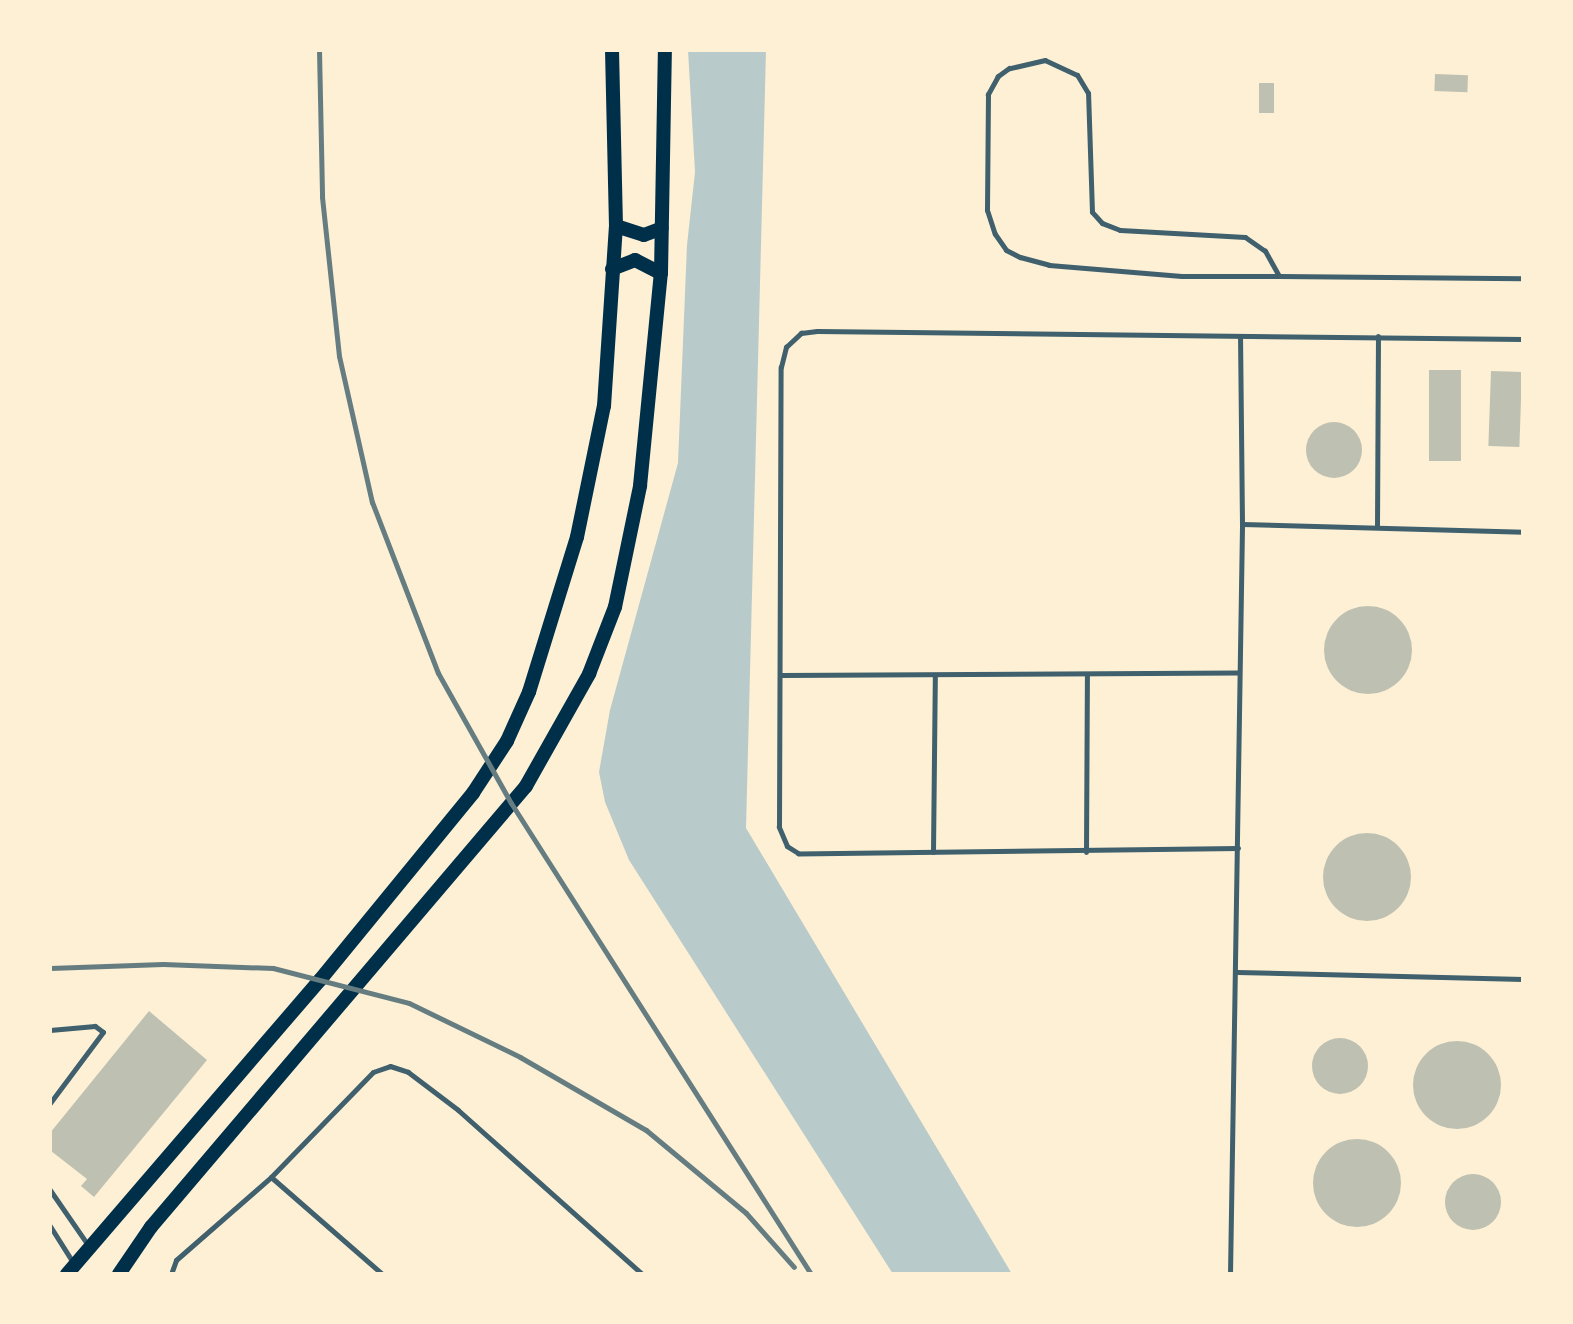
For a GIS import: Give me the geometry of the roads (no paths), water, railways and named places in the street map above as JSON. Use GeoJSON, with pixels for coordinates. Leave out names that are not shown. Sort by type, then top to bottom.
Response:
{"type":"FeatureCollection","features":[{"type":"Feature","properties":{"kind":"main road"},"geometry":{"type":"LineString","coordinates":[[71,1270],[474,793],[508,741],[529,692],[577,537],[595,458],[606,378],[616,226],[612,50]]}},
{"type":"Feature","properties":{"kind":"main road"},"geometry":{"type":"LineString","coordinates":[[119,1274],[150,1228],[526,786],[569,715],[615,607],[640,486],[661,273],[665,50]]}},
{"type":"Feature","properties":{"kind":"main road"},"geometry":{"type":"LineString","coordinates":[[616,226],[644,234],[662,228]]}},
{"type":"Feature","properties":{"kind":"main road"},"geometry":{"type":"LineString","coordinates":[[612,270],[635,260],[661,273]]}},
{"type":"Feature","properties":{"kind":"lane"},"geometry":{"type":"LineString","coordinates":[[1279,276],[1265,252],[1245,236],[1120,230],[1102,223],[1092,212],[1088,92],[1077,75],[1045,60],[1009,68],[998,76],[988,94],[987,210],[994,234],[1006,250],[1049,265],[1182,276],[1523,278]]}},
{"type":"Feature","properties":{"kind":"lane"},"geometry":{"type":"LineString","coordinates":[[1238,848],[798,853],[787,846],[779,827],[781,367],[794,338],[817,331],[1523,340]]}},
{"type":"Feature","properties":{"kind":"lane"},"geometry":{"type":"LineString","coordinates":[[1230,1274],[1242,524],[1240,336]]}},
{"type":"Feature","properties":{"kind":"lane"},"geometry":{"type":"LineString","coordinates":[[1377,526],[1378,336]]}},
{"type":"Feature","properties":{"kind":"lane"},"geometry":{"type":"LineString","coordinates":[[1242,524],[1523,532]]}},
{"type":"Feature","properties":{"kind":"lane"},"geometry":{"type":"LineString","coordinates":[[780,675],[1238,672]]}},
{"type":"Feature","properties":{"kind":"lane"},"geometry":{"type":"LineString","coordinates":[[933,852],[935,675]]}},
{"type":"Feature","properties":{"kind":"lane"},"geometry":{"type":"LineString","coordinates":[[1086,852],[1087,675]]}},
{"type":"Feature","properties":{"kind":"lane"},"geometry":{"type":"LineString","coordinates":[[1237,972],[1523,979]]}},
{"type":"Feature","properties":{"kind":"lane"},"geometry":{"type":"LineString","coordinates":[[50,1030],[95,1026],[103,1032],[50,1103]]}},
{"type":"Feature","properties":{"kind":"lane"},"geometry":{"type":"LineString","coordinates":[[170,1274],[176,1260],[271,1178],[373,1072],[390,1066],[408,1072],[458,1110],[642,1274]]}},
{"type":"Feature","properties":{"kind":"lane"},"geometry":{"type":"LineString","coordinates":[[271,1178],[382,1274]]}},
{"type":"Feature","properties":{"kind":"lane"},"geometry":{"type":"LineString","coordinates":[[50,1190],[67,1220],[91,1248]]}},
{"type":"Feature","properties":{"kind":"lane"},"geometry":{"type":"LineString","coordinates":[[50,1226],[71,1270]]}},
{"type":"Feature","properties":{"kind":"railway"},"geometry":{"type":"LineString","coordinates":[[319,50],[322,197],[339,356],[372,502],[438,673],[511,803],[811,1274]]}},
{"type":"Feature","properties":{"kind":"railway"},"geometry":{"type":"LineString","coordinates":[[50,968],[163,964],[273,968],[409,1003],[520,1057],[646,1130],[746,1213],[794,1267]]}}]}
